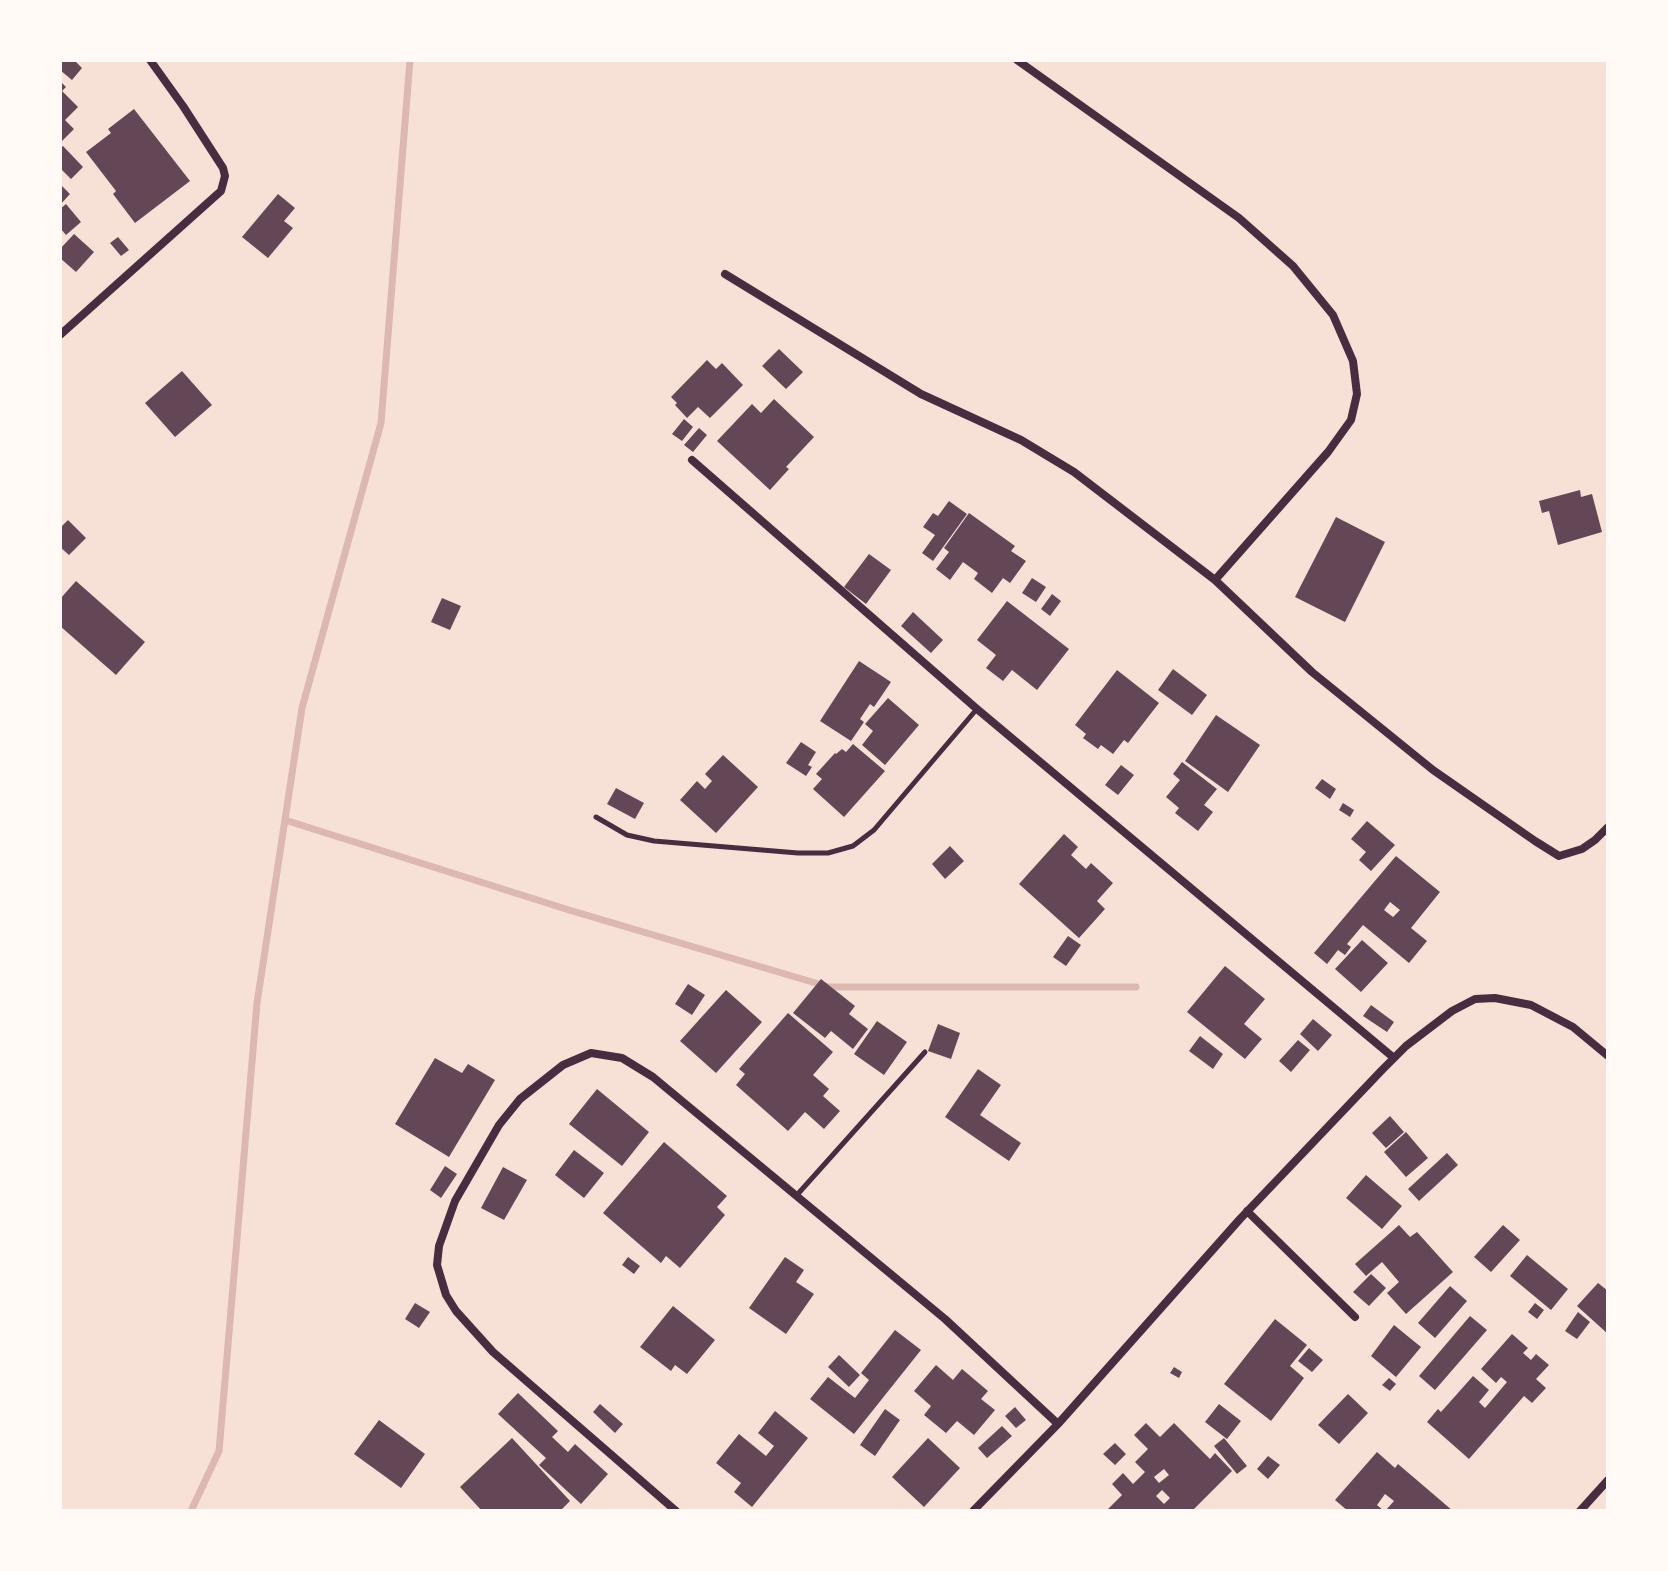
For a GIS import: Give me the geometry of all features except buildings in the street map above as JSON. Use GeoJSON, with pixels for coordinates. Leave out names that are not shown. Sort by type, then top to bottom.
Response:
{"type":"FeatureCollection","features":[{"type":"Feature","properties":{"kind":"street"},"geometry":{"type":"LineString","coordinates":[[60,335],[221,191],[225,176],[223,168],[150,60]]}},
{"type":"Feature","properties":{"kind":"street"},"geometry":{"type":"LineString","coordinates":[[1017,60],[1250,227],[1293,266],[1333,315],[1353,361],[1357,394],[1351,420],[1328,452],[1215,580]]}},
{"type":"Feature","properties":{"kind":"street"},"geometry":{"type":"LineString","coordinates":[[725,274],[921,394],[1021,440],[1074,472],[1215,580],[1312,672],[1433,770],[1535,841],[1559,856],[1582,849],[1608,827]]}},
{"type":"Feature","properties":{"kind":"street"},"geometry":{"type":"LineString","coordinates":[[692,460],[977,709],[1394,1058]]}},
{"type":"Feature","properties":{"kind":"street"},"geometry":{"type":"LineString","coordinates":[[973,1511],[1058,1424],[1247,1211],[1394,1058],[1452,1011],[1475,999],[1495,998],[1531,1005],[1573,1027],[1608,1056]]}},
{"type":"Feature","properties":{"kind":"street"},"geometry":{"type":"LineString","coordinates":[[676,1511],[493,1352],[456,1311],[446,1295],[437,1265],[439,1246],[455,1201],[499,1125],[520,1099],[563,1065],[591,1053],[622,1058],[653,1077],[945,1319],[1058,1424]]}},
{"type":"Feature","properties":{"kind":"street"},"geometry":{"type":"LineString","coordinates":[[1247,1211],[1355,1317]]}},
{"type":"Feature","properties":{"kind":"street"},"geometry":{"type":"LineString","coordinates":[[1580,1511],[1608,1480]]}},
{"type":"Feature","properties":{"kind":"lane"},"geometry":{"type":"LineString","coordinates":[[596,817],[627,835],[654,841],[798,853],[828,853],[853,846],[874,830],[977,709]]}},
{"type":"Feature","properties":{"kind":"lane"},"geometry":{"type":"LineString","coordinates":[[796,1197],[861,1120],[925,1052]]}},
{"type":"Feature","properties":{"kind":"waterway"},"geometry":{"type":"LineString","coordinates":[[191,1511],[219,1451],[257,1003],[302,708],[381,423],[410,60]]}},
{"type":"Feature","properties":{"kind":"waterway"},"geometry":{"type":"LineString","coordinates":[[285,820],[569,910],[829,987],[1136,987]]}}]}
